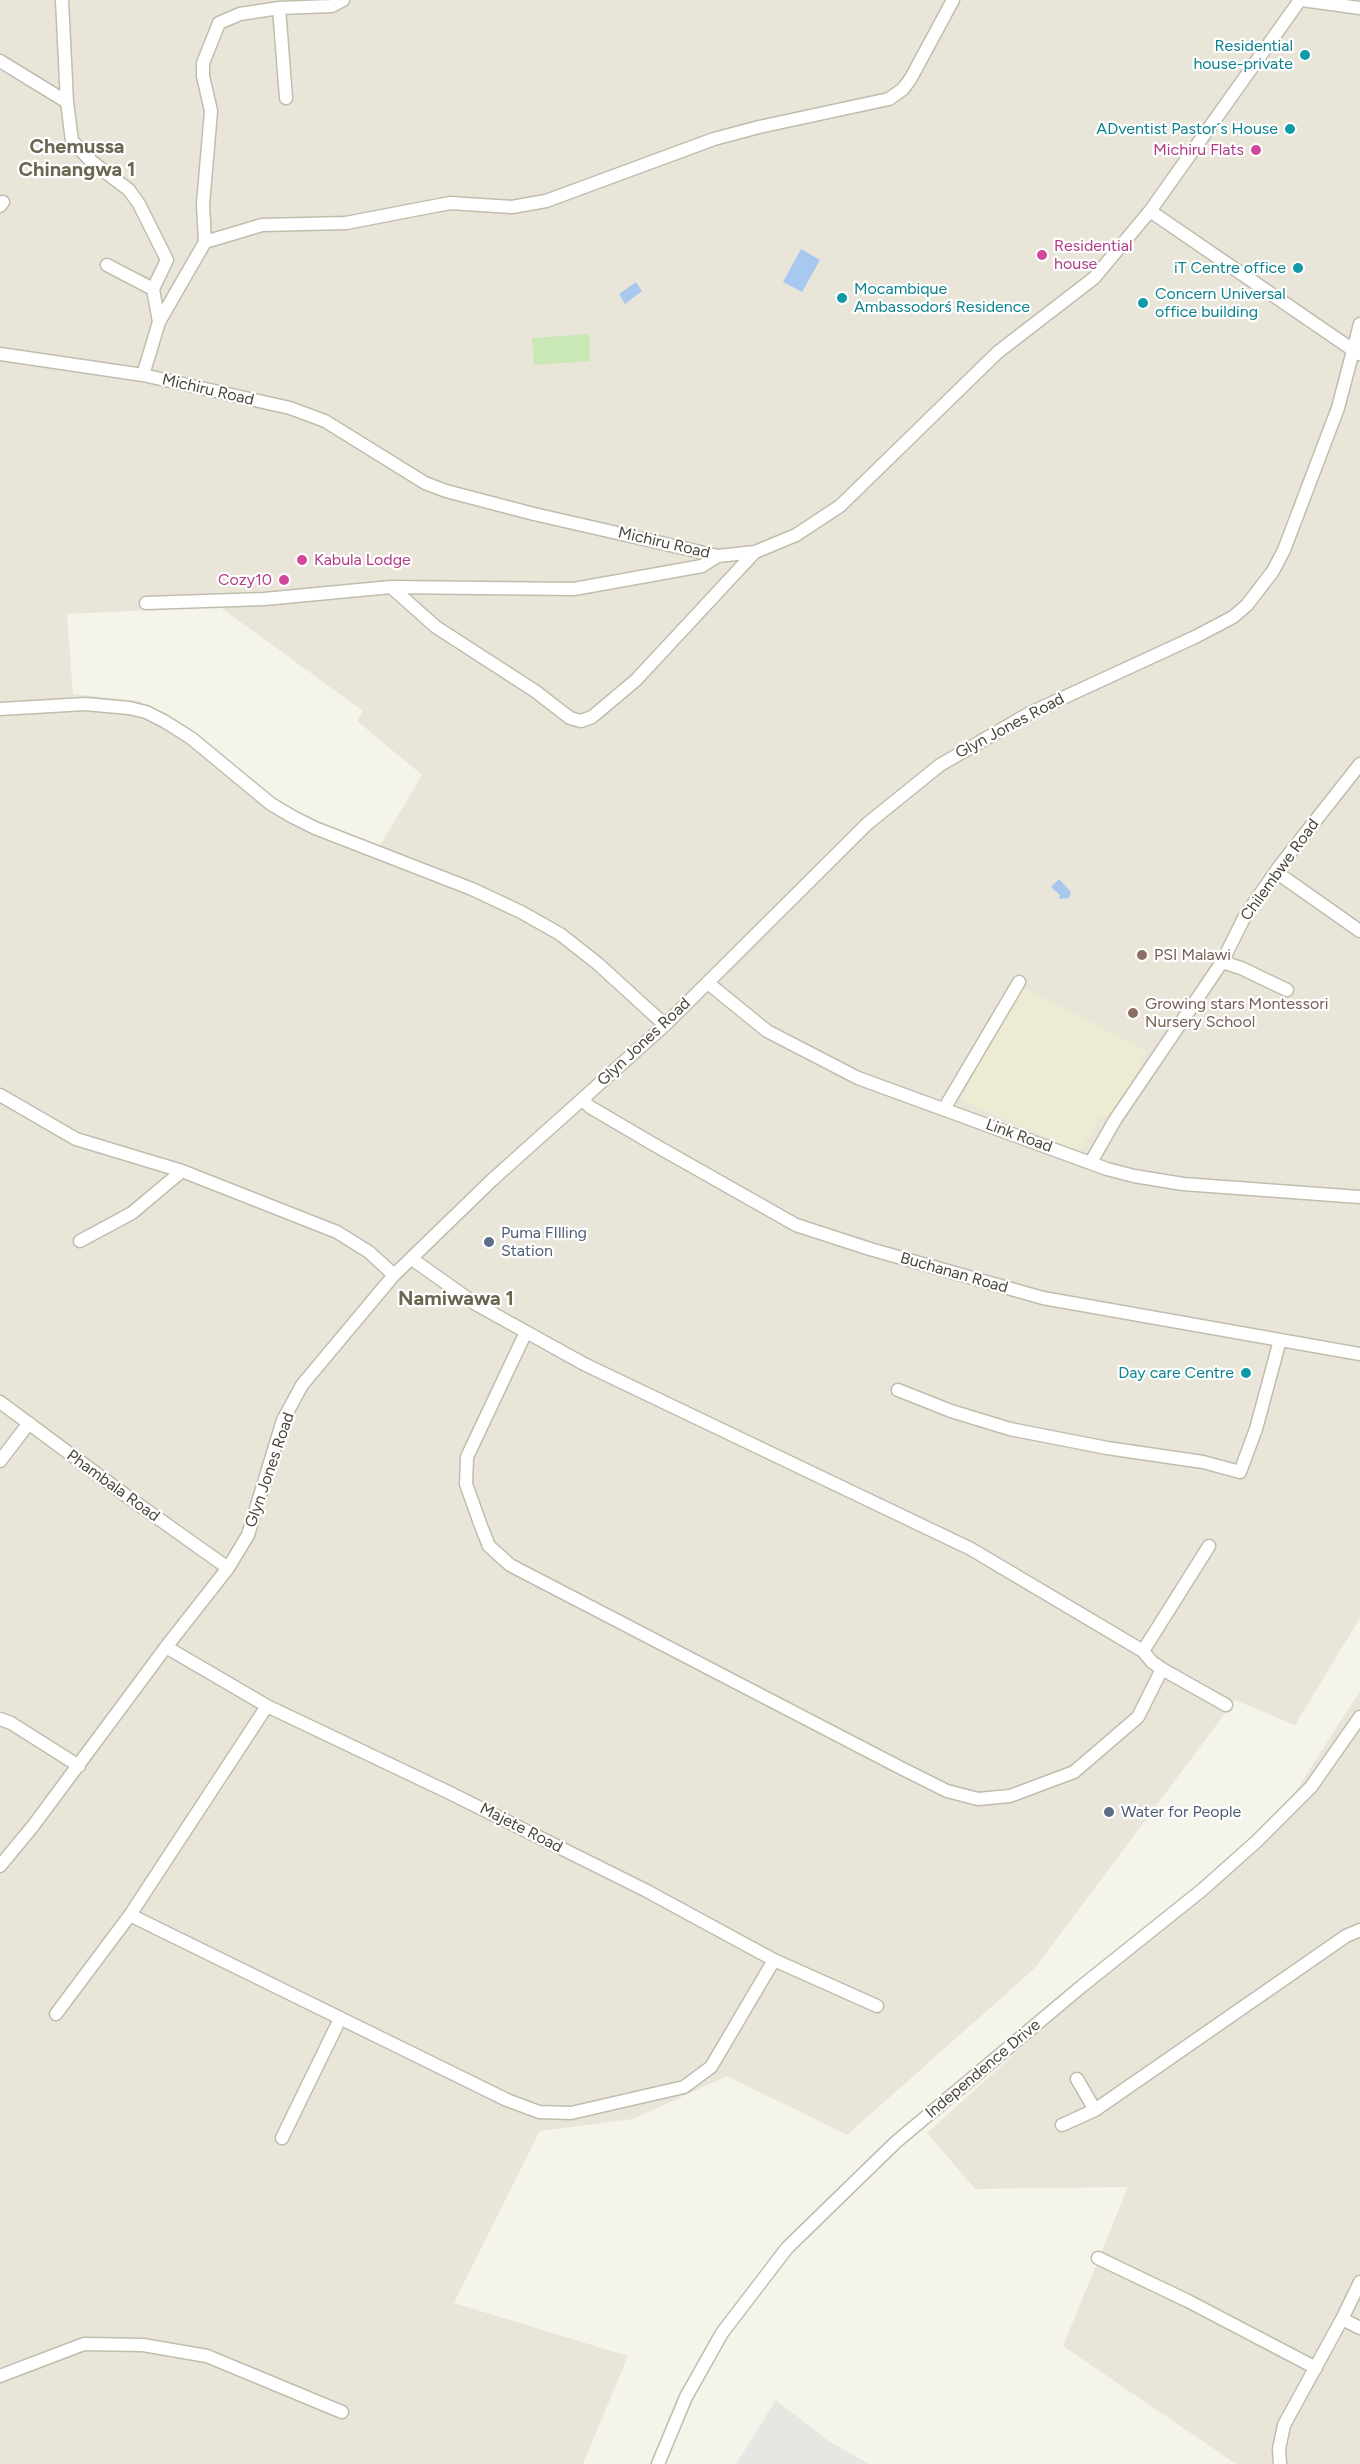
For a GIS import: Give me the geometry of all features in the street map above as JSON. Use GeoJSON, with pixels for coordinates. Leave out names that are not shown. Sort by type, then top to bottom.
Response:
{"type":"FeatureCollection","features":[{"type":"Feature","properties":{"kind":"street"},"geometry":{"type":"LineString","coordinates":[[62,0],[67,102],[72,141],[91,161],[129,190],[166,254],[165,268],[153,289],[159,322]]}},
{"type":"Feature","properties":{"kind":"street"},"geometry":{"type":"LineString","coordinates":[[143,375],[159,322],[205,242],[203,204],[211,111],[203,76],[203,63],[219,23],[240,14],[279,8],[332,6],[343,0]]}},
{"type":"Feature","properties":{"kind":"street"},"geometry":{"type":"LineString","coordinates":[[205,242],[262,225],[346,223],[450,203],[512,207],[546,201],[714,139],[889,99],[903,89],[911,78],[953,0]]}},
{"type":"Feature","properties":{"kind":"street"},"geometry":{"type":"LineString","coordinates":[[1301,0],[1360,8]]}},
{"type":"Feature","properties":{"kind":"street","name":"Michiru Road"},"geometry":{"type":"LineString","coordinates":[[0,354],[143,375],[312,415],[364,444],[424,483],[446,491],[534,514],[718,556],[755,552],[796,535],[840,506],[998,352],[1087,284],[1150,211],[1301,0]]}},
{"type":"Feature","properties":{"kind":"street"},"geometry":{"type":"LineString","coordinates":[[279,8],[286,98]]}},
{"type":"Feature","properties":{"kind":"street"},"geometry":{"type":"LineString","coordinates":[[0,61],[67,102]]}},
{"type":"Feature","properties":{"kind":"street"},"geometry":{"type":"LineString","coordinates":[[1150,211],[1357,353]]}},
{"type":"Feature","properties":{"kind":"street"},"geometry":{"type":"LineString","coordinates":[[107,265],[153,289]]}},
{"type":"Feature","properties":{"kind":"street","name":"Glyn Jones Road"},"geometry":{"type":"LineString","coordinates":[[0,1866],[79,1766],[166,1647],[228,1568],[248,1535],[283,1420],[302,1385],[394,1275],[492,1180],[664,1025],[867,825],[940,765],[1030,713],[1195,638],[1233,617],[1247,605],[1273,571],[1284,550],[1357,353],[1360,324]]}},
{"type":"Feature","properties":{"kind":"street"},"geometry":{"type":"LineString","coordinates":[[391,587],[436,627],[535,691],[570,718],[581,721],[592,717],[636,680],[755,552]]}},
{"type":"Feature","properties":{"kind":"street"},"geometry":{"type":"LineString","coordinates":[[146,603],[264,599],[391,587],[574,589],[702,566],[718,556]]}},
{"type":"Feature","properties":{"kind":"street"},"geometry":{"type":"LineString","coordinates":[[0,710],[86,704],[146,712],[191,738],[271,804],[293,817],[315,828],[472,889],[521,912],[560,934],[597,963],[664,1025]]}},
{"type":"Feature","properties":{"kind":"street","name":"Chilembwe Road"},"geometry":{"type":"LineString","coordinates":[[1091,1162],[1115,1120],[1222,962],[1245,916],[1276,872],[1360,764]]}},
{"type":"Feature","properties":{"kind":"street"},"geometry":{"type":"LineString","coordinates":[[1276,872],[1360,931]]}},
{"type":"Feature","properties":{"kind":"street"},"geometry":{"type":"LineString","coordinates":[[1222,962],[1241,968],[1287,990]]}},
{"type":"Feature","properties":{"kind":"street"},"geometry":{"type":"LineString","coordinates":[[944,1109],[1019,982]]}},
{"type":"Feature","properties":{"kind":"street","name":"Link Road"},"geometry":{"type":"LineString","coordinates":[[708,983],[767,1031],[858,1078],[1091,1162],[1134,1176],[1183,1184],[1360,1197]]}},
{"type":"Feature","properties":{"kind":"street"},"geometry":{"type":"LineString","coordinates":[[0,1095],[76,1139],[182,1172],[338,1232],[369,1252],[394,1275]]}},
{"type":"Feature","properties":{"kind":"street","name":"Buchanan Road"},"geometry":{"type":"LineString","coordinates":[[582,1099],[590,1107],[663,1150],[796,1225],[870,1249],[1043,1298],[1360,1354]]}},
{"type":"Feature","properties":{"kind":"street"},"geometry":{"type":"LineString","coordinates":[[80,1241],[132,1213],[182,1172]]}},
{"type":"Feature","properties":{"kind":"street"},"geometry":{"type":"LineString","coordinates":[[412,1259],[474,1303],[584,1364],[971,1549],[1143,1651],[1162,1669],[1226,1705]]}},
{"type":"Feature","properties":{"kind":"street"},"geometry":{"type":"LineString","coordinates":[[526,1332],[467,1457],[466,1484],[481,1526],[489,1546],[510,1565],[910,1773],[946,1791],[978,1799],[1010,1796],[1074,1772],[1138,1717],[1162,1669]]}},
{"type":"Feature","properties":{"kind":"street"},"geometry":{"type":"LineString","coordinates":[[898,1390],[951,1411],[1010,1429],[1107,1448],[1203,1462],[1240,1472],[1256,1429],[1280,1340]]}},
{"type":"Feature","properties":{"kind":"street","name":"Phambala Road"},"geometry":{"type":"LineString","coordinates":[[0,1402],[228,1568]]}},
{"type":"Feature","properties":{"kind":"street"},"geometry":{"type":"LineString","coordinates":[[0,1461],[29,1423]]}},
{"type":"Feature","properties":{"kind":"street"},"geometry":{"type":"LineString","coordinates":[[1143,1651],[1209,1546]]}},
{"type":"Feature","properties":{"kind":"street","name":"Majete Road"},"geometry":{"type":"LineString","coordinates":[[166,1647],[267,1706],[450,1793],[645,1890],[774,1960],[878,2006]]}},
{"type":"Feature","properties":{"kind":"street"},"geometry":{"type":"LineString","coordinates":[[57,2014],[130,1915],[267,1706]]}},
{"type":"Feature","properties":{"kind":"street","name":"Independence Drive"},"geometry":{"type":"LineString","coordinates":[[658,2464],[687,2397],[722,2333],[787,2248],[896,2142],[1082,1986],[1202,1890],[1257,1841],[1311,1787],[1360,1718]]}},
{"type":"Feature","properties":{"kind":"street"},"geometry":{"type":"LineString","coordinates":[[0,1719],[11,1723],[79,1766]]}},
{"type":"Feature","properties":{"kind":"street"},"geometry":{"type":"LineString","coordinates":[[130,1915],[507,2100],[539,2112],[571,2113],[684,2087],[711,2067],[774,1960]]}},
{"type":"Feature","properties":{"kind":"street"},"geometry":{"type":"LineString","coordinates":[[1062,2125],[1095,2109],[1346,1936],[1360,1930]]}},
{"type":"Feature","properties":{"kind":"street"},"geometry":{"type":"LineString","coordinates":[[282,2138],[340,2019]]}},
{"type":"Feature","properties":{"kind":"street"},"geometry":{"type":"LineString","coordinates":[[1077,2079],[1095,2109]]}},
{"type":"Feature","properties":{"kind":"street"},"geometry":{"type":"LineString","coordinates":[[1098,2258],[1316,2368]]}},
{"type":"Feature","properties":{"kind":"street"},"geometry":{"type":"LineString","coordinates":[[1280,2464],[1279,2449],[1284,2425],[1360,2282]]}},
{"type":"Feature","properties":{"kind":"street"},"geometry":{"type":"LineString","coordinates":[[1342,2319],[1360,2328]]}},
{"type":"Feature","properties":{"kind":"street"},"geometry":{"type":"LineString","coordinates":[[0,2376],[84,2344],[143,2345],[207,2356],[342,2412]]}},
{"type":"Feature","properties":{"kind":"shaded area"},"geometry":{"type":"Polygon","coordinates":[[[0,0],[1360,0],[1360,1618],[1295,1725],[1235,1700],[1035,1968],[847,2135],[727,2076],[633,2119],[540,2131],[454,2303],[628,2356],[583,2464],[0,2464],[0,0]],[[220,607],[67,614],[73,694],[140,701],[289,815],[378,849],[422,775],[357,721],[363,711],[220,607]]]}},
{"type":"Feature","properties":{"kind":"shaded area"},"geometry":{"type":"Polygon","coordinates":[[[1022,987],[1147,1051],[1114,1119],[1100,1116],[1080,1152],[961,1100],[989,1040],[1022,987]]]}},
{"type":"Feature","properties":{"kind":"shaded area"},"geometry":{"type":"Polygon","coordinates":[[[1360,1691],[1360,2464],[1236,2464],[1063,2346],[1128,2187],[975,2189],[927,2133],[1283,1811],[1360,1691]]]}},
{"type":"Feature","properties":{"kind":"shaded area"},"geometry":{"type":"Polygon","coordinates":[[[776,2400],[830,2442],[869,2464],[736,2464],[776,2400]]]}},
{"type":"Feature","properties":{"kind":"green space"},"geometry":{"type":"Polygon","coordinates":[[[589,334],[590,361],[534,365],[532,338],[589,334]]]}},
{"type":"Feature","properties":{"kind":"water"},"geometry":{"type":"Polygon","coordinates":[[[801,249],[820,260],[802,292],[783,282],[801,249]]]}},
{"type":"Feature","properties":{"kind":"water"},"geometry":{"type":"Polygon","coordinates":[[[636,282],[642,291],[625,304],[619,294],[636,282]]]}},
{"type":"Feature","properties":{"kind":"water"},"geometry":{"type":"Polygon","coordinates":[[[1059,879],[1071,892],[1069,898],[1059,899],[1060,895],[1051,887],[1059,879]]]}},
{"type":"Feature","properties":{"kind":"place","name":"Residential house-private"},"geometry":{"type":"Point","coordinates":[1305,55]}},
{"type":"Feature","properties":{"kind":"place","name":"ADventist Pastor´s House"},"geometry":{"type":"Point","coordinates":[1290,129]}},
{"type":"Feature","properties":{"kind":"place","name":"Michiru Flats"},"geometry":{"type":"Point","coordinates":[1256,150]}},
{"type":"Feature","properties":{"kind":"place","name":"Residential house"},"geometry":{"type":"Point","coordinates":[1042,255]}},
{"type":"Feature","properties":{"kind":"place","name":"iT Centre office"},"geometry":{"type":"Point","coordinates":[1298,268]}},
{"type":"Feature","properties":{"kind":"place","name":"Mocambique Ambassodorś Residence"},"geometry":{"type":"Point","coordinates":[842,298]}},
{"type":"Feature","properties":{"kind":"place","name":"Concern Universal office building"},"geometry":{"type":"Point","coordinates":[1143,303]}},
{"type":"Feature","properties":{"kind":"place","name":"Kabula Lodge"},"geometry":{"type":"Point","coordinates":[302,560]}},
{"type":"Feature","properties":{"kind":"place","name":"Cozy10"},"geometry":{"type":"Point","coordinates":[284,580]}},
{"type":"Feature","properties":{"kind":"place","name":"PSI Malawi"},"geometry":{"type":"Point","coordinates":[1142,955]}},
{"type":"Feature","properties":{"kind":"place","name":"Growing stars Montessori Nursery School"},"geometry":{"type":"Point","coordinates":[1133,1013]}},
{"type":"Feature","properties":{"kind":"place","name":"Puma FIlling Station"},"geometry":{"type":"Point","coordinates":[489,1242]}},
{"type":"Feature","properties":{"kind":"place","name":"Day care Centre"},"geometry":{"type":"Point","coordinates":[1246,1373]}},
{"type":"Feature","properties":{"kind":"place","name":"Water for People"},"geometry":{"type":"Point","coordinates":[1109,1812]}},
{"type":"Feature","properties":{"kind":"district","name":"Chemussa Chinangwa 1"},"geometry":{"type":"Point","coordinates":[77,158]}},
{"type":"Feature","properties":{"kind":"district","name":"Namiwawa 1"},"geometry":{"type":"Point","coordinates":[456,1299]}}]}
